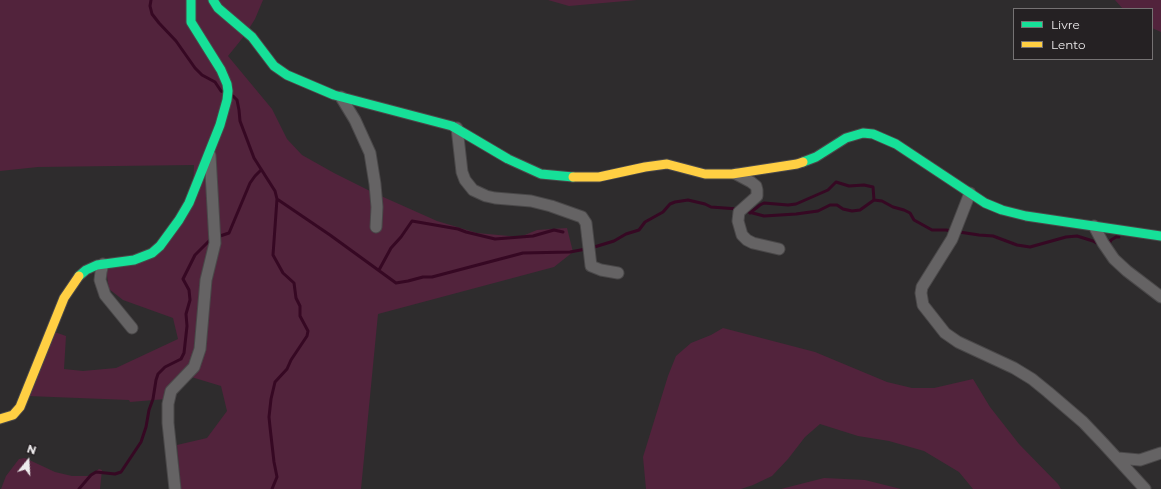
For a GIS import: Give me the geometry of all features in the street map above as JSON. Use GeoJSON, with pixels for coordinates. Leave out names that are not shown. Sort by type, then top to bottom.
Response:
{"type":"FeatureCollection","features":[{"type":"Feature","properties":{"kind":"street"},"geometry":{"type":"LineString","coordinates":[[0,419],[13,415],[23,401],[64,298],[77,278],[86,270],[103,264],[141,258],[149,255],[156,250],[185,210],[220,125],[228,91],[227,84],[221,70],[191,22],[190,0]]}},
{"type":"Feature","properties":{"kind":"street"},"geometry":{"type":"LineString","coordinates":[[213,0],[218,8],[252,37],[280,72],[297,81],[341,97],[457,128],[508,159],[541,174],[555,177],[599,177],[667,164],[705,174],[736,174],[809,160],[846,138],[863,133],[873,134],[896,144],[985,203],[1020,214],[1161,236]]}},
{"type":"Feature","properties":{"kind":"street"},"geometry":{"type":"LineString","coordinates":[[341,97],[355,120],[370,153],[377,207],[376,227]]}},
{"type":"Feature","properties":{"kind":"street"},"geometry":{"type":"LineString","coordinates":[[457,128],[462,172],[465,180],[473,190],[490,197],[531,201],[551,206],[582,217],[586,223],[591,266],[601,270],[618,273]]}},
{"type":"Feature","properties":{"kind":"street"},"geometry":{"type":"LineString","coordinates":[[175,489],[168,423],[168,404],[171,391],[194,367],[200,349],[206,280],[215,243],[209,151]]}},
{"type":"Feature","properties":{"kind":"street"},"geometry":{"type":"LineString","coordinates":[[736,174],[751,182],[756,186],[757,190],[757,196],[739,212],[738,221],[742,235],[747,240],[780,249]]}},
{"type":"Feature","properties":{"kind":"street"},"geometry":{"type":"LineString","coordinates":[[970,193],[952,239],[922,287],[921,293],[923,305],[946,333],[958,342],[1014,368],[1032,379],[1082,422],[1118,458],[1145,489]]}},
{"type":"Feature","properties":{"kind":"street"},"geometry":{"type":"LineString","coordinates":[[1094,226],[1103,243],[1114,258],[1127,271],[1161,297]]}},
{"type":"Feature","properties":{"kind":"street"},"geometry":{"type":"LineString","coordinates":[[103,264],[100,272],[100,280],[105,296],[132,328]]}},
{"type":"Feature","properties":{"kind":"street"},"geometry":{"type":"LineString","coordinates":[[1118,458],[1140,460],[1161,452]]}},
{"type":"Feature","properties":{"kind":"shaded area"},"geometry":{"type":"Polygon","coordinates":[[[0,0],[263,0],[255,19],[245,35],[228,56],[272,109],[287,139],[302,155],[372,192],[437,221],[477,233],[520,237],[537,230],[567,228],[573,252],[554,267],[378,314],[361,489],[181,489],[177,445],[207,438],[227,411],[221,386],[188,376],[166,399],[130,402],[129,400],[28,396],[49,330],[66,336],[64,369],[83,371],[116,368],[178,339],[173,318],[123,300],[109,289],[106,270],[153,252],[193,189],[194,165],[38,167],[0,171],[0,0]]]}},
{"type":"Feature","properties":{"kind":"shaded area"},"geometry":{"type":"Polygon","coordinates":[[[548,0],[637,0],[569,6],[548,0]]]}},
{"type":"Feature","properties":{"kind":"shaded area"},"geometry":{"type":"Polygon","coordinates":[[[1115,0],[1161,0],[1161,32],[1153,28],[1153,8],[1122,8],[1115,0]]]}},
{"type":"Feature","properties":{"kind":"shaded area"},"geometry":{"type":"Polygon","coordinates":[[[723,328],[815,352],[887,382],[912,388],[934,388],[973,379],[990,407],[1019,444],[1058,484],[1061,489],[973,489],[959,472],[924,451],[889,441],[858,436],[820,424],[805,437],[788,459],[772,476],[753,485],[741,489],[646,489],[643,457],[668,376],[676,356],[691,343],[711,335],[723,328]]]}},
{"type":"Feature","properties":{"kind":"shaded area"},"geometry":{"type":"Polygon","coordinates":[[[25,458],[55,472],[72,476],[89,476],[99,469],[102,470],[100,489],[1,489],[6,476],[19,459],[25,458]]]}},
{"type":"Feature","properties":{"kind":"shaded area"},"geometry":{"type":"Polygon","coordinates":[[[824,478],[865,480],[901,489],[781,489],[824,478]]]}},
{"type":"Feature","properties":{"kind":"waterway"},"geometry":{"type":"LineString","coordinates":[[151,0],[150,6],[152,14],[159,23],[176,41],[195,68],[202,75],[215,82],[221,91],[224,92]]}},
{"type":"Feature","properties":{"kind":"waterway"},"geometry":{"type":"LineString","coordinates":[[233,96],[237,100],[240,121],[254,158],[275,191],[277,199],[273,255],[283,273],[294,283],[296,298],[300,306],[300,316],[308,331],[307,336],[291,360],[287,369],[275,382],[271,399],[269,417],[277,477],[272,489]]}},
{"type":"Feature","properties":{"kind":"waterway"},"geometry":{"type":"LineString","coordinates":[[217,237],[229,233],[250,183],[261,170]]}},
{"type":"Feature","properties":{"kind":"waterway"},"geometry":{"type":"LineString","coordinates":[[750,213],[764,203],[788,205],[796,204],[828,190],[836,182],[849,186],[864,185],[873,187],[874,200]]}},
{"type":"Feature","properties":{"kind":"waterway"},"geometry":{"type":"LineString","coordinates":[[277,199],[396,283],[423,277],[432,277],[523,253],[570,252],[586,249]]}},
{"type":"Feature","properties":{"kind":"waterway"},"geometry":{"type":"LineString","coordinates":[[591,248],[614,241],[626,234],[639,230],[645,222],[663,212],[670,204],[675,202],[688,200],[711,207],[738,209]]}},
{"type":"Feature","properties":{"kind":"waterway"},"geometry":{"type":"LineString","coordinates":[[745,211],[764,216],[796,214],[818,211],[830,205],[837,205],[843,209],[852,211],[860,210],[874,200],[882,201],[910,213],[914,220],[932,230],[946,230],[993,236],[1017,245],[1030,247],[1066,237],[1077,236],[1100,245]]}},
{"type":"Feature","properties":{"kind":"waterway"},"geometry":{"type":"LineString","coordinates":[[379,270],[391,248],[412,221],[458,229],[495,239],[533,236],[554,230],[563,232]]}},
{"type":"Feature","properties":{"kind":"waterway"},"geometry":{"type":"LineString","coordinates":[[1108,246],[1111,240],[1119,237]]}},
{"type":"Feature","properties":{"kind":"waterway"},"geometry":{"type":"LineString","coordinates":[[79,489],[91,475],[96,472],[115,474],[121,472],[141,442],[146,427],[158,374],[165,367],[181,359],[184,353],[187,326],[186,314],[190,300],[189,290],[183,279],[195,255],[212,238]]}},
{"type":"Feature","properties":{"kind":"traffic: fast"},"geometry":{"type":"LineString","coordinates":[[79,276],[86,270],[97,265],[134,260],[152,253],[160,246],[179,220],[189,203],[220,125],[228,91],[227,84],[221,70],[191,22],[191,0]]}},
{"type":"Feature","properties":{"kind":"traffic: fast"},"geometry":{"type":"LineString","coordinates":[[213,0],[218,8],[252,37],[274,66],[287,75],[334,95],[452,126],[508,159],[541,174],[573,177]]}},
{"type":"Feature","properties":{"kind":"traffic: fast"},"geometry":{"type":"LineString","coordinates":[[803,162],[816,157],[846,138],[863,133],[873,134],[896,144],[985,203],[1002,210],[1026,216],[1161,236]]}},
{"type":"Feature","properties":{"kind":"traffic: slow"},"geometry":{"type":"LineString","coordinates":[[573,177],[599,177],[667,164],[705,174],[732,174],[803,162]]}},
{"type":"Feature","properties":{"kind":"traffic: slow"},"geometry":{"type":"LineString","coordinates":[[0,419],[13,415],[20,407],[64,298],[79,276]]}}]}
